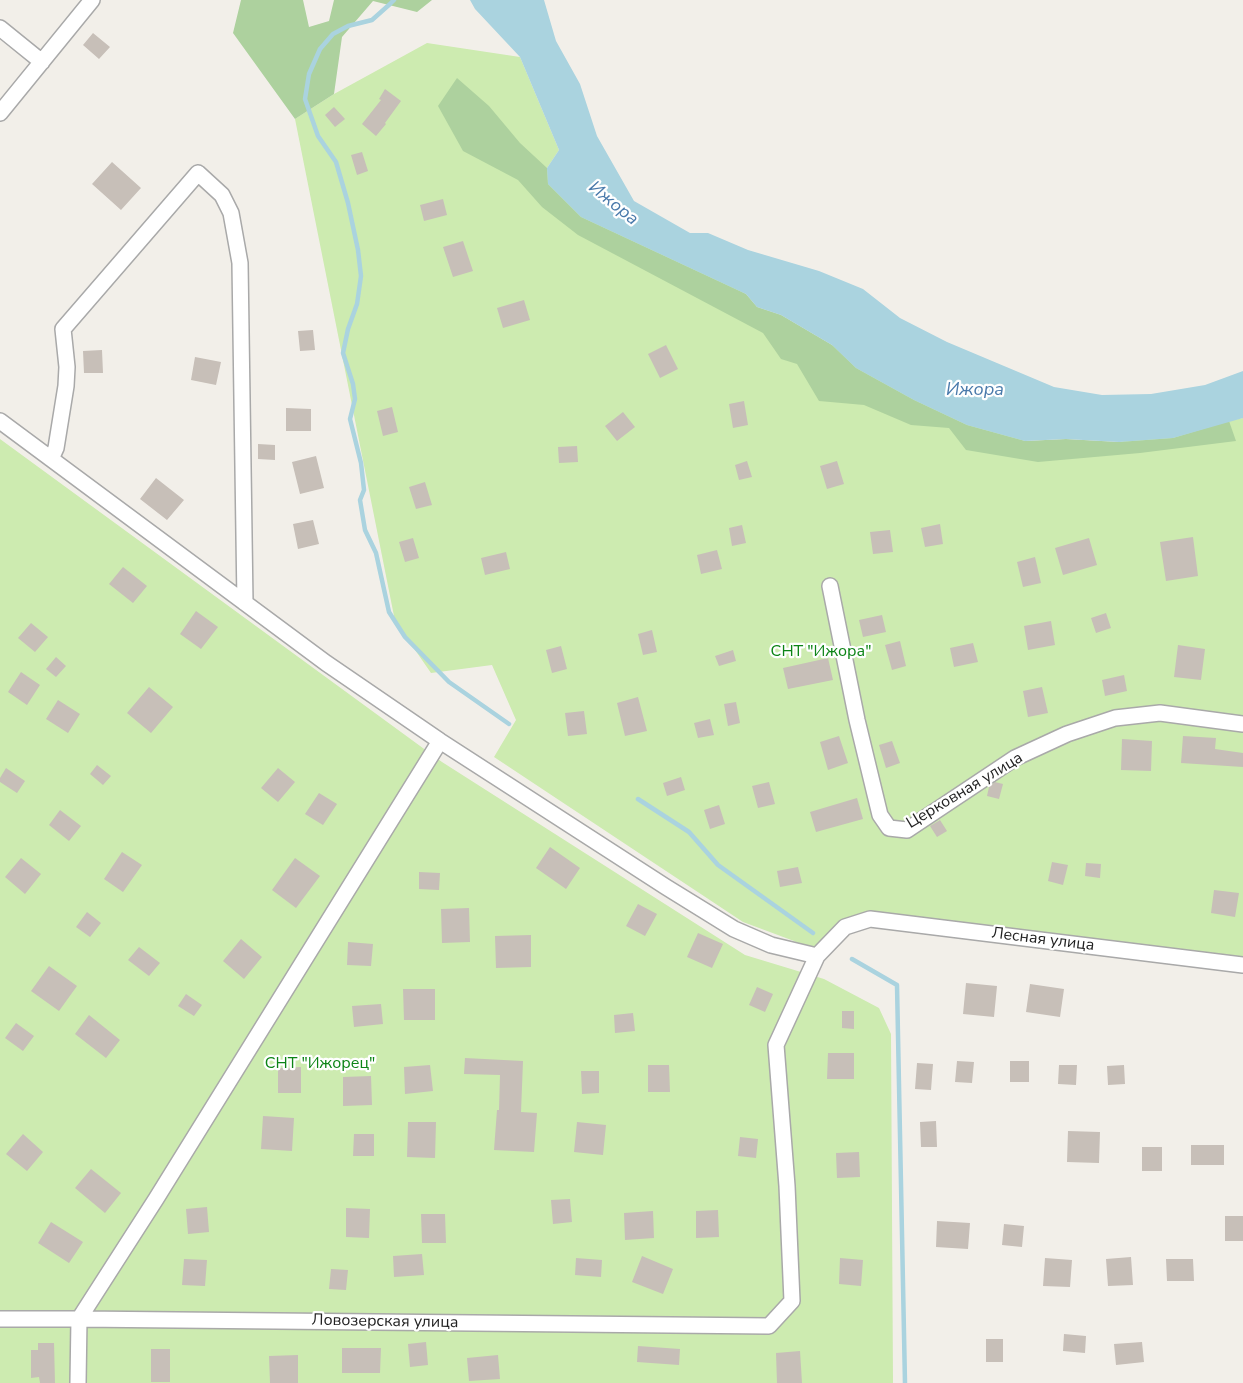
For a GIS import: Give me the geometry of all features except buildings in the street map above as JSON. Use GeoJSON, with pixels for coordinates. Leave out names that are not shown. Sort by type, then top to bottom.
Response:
{"type":"FeatureCollection","features":[{"type":"Feature","properties":{"kind":"street"},"geometry":{"type":"LineString","coordinates":[[0,113],[92,0]]}},
{"type":"Feature","properties":{"kind":"street"},"geometry":{"type":"LineString","coordinates":[[0,28],[42,62]]}},
{"type":"Feature","properties":{"kind":"street"},"geometry":{"type":"LineString","coordinates":[[51,458],[56,448],[66,386],[67,367],[63,329],[198,172],[222,195],[231,213],[240,263],[245,603]]}},
{"type":"Feature","properties":{"kind":"street"},"geometry":{"type":"LineString","coordinates":[[0,421],[326,663],[440,741],[734,930],[771,945],[817,956]]}},
{"type":"Feature","properties":{"kind":"street","name":"Церковная улица"},"geometry":{"type":"LineString","coordinates":[[830,586],[857,720],[880,815],[889,828],[907,830],[1015,758],[1067,734],[1115,718],[1160,713],[1243,724]]}},
{"type":"Feature","properties":{"kind":"street"},"geometry":{"type":"LineString","coordinates":[[78,1383],[79,1319],[156,1199],[440,741]]}},
{"type":"Feature","properties":{"kind":"street","name":"Лесная улица"},"geometry":{"type":"LineString","coordinates":[[817,956],[845,927],[870,919],[1243,964]]}},
{"type":"Feature","properties":{"kind":"street","name":"Ловозерская улица"},"geometry":{"type":"LineString","coordinates":[[0,1319],[769,1326],[792,1301],[787,1186],[776,1045],[817,956]]}},
{"type":"Feature","properties":{"kind":"green space"},"geometry":{"type":"Polygon","coordinates":[[[241,0],[303,0],[309,27],[329,21],[334,0],[432,0],[417,12],[373,1],[342,37],[334,94],[295,119],[233,33],[241,0]]]}},
{"type":"Feature","properties":{"kind":"green space","name":"СНТ \"Ижора\""},"geometry":{"type":"Polygon","coordinates":[[[427,43],[520,57],[559,150],[547,168],[746,294],[757,307],[781,315],[832,345],[1025,441],[1119,442],[1243,418],[1243,965],[870,919],[817,956],[794,941],[743,922],[494,757],[516,720],[492,665],[431,673],[395,621],[295,119],[334,94],[427,43]]]}},
{"type":"Feature","properties":{"kind":"green space"},"geometry":{"type":"Polygon","coordinates":[[[457,78],[489,106],[520,143],[547,168],[548,184],[581,217],[746,294],[757,307],[781,315],[832,345],[856,368],[914,400],[967,425],[1025,441],[1066,439],[1119,442],[1173,438],[1229,421],[1236,441],[1140,453],[1038,462],[966,450],[949,428],[911,425],[864,405],[819,401],[797,364],[781,359],[763,333],[578,235],[542,207],[518,180],[463,151],[438,106],[457,78]]]}},
{"type":"Feature","properties":{"kind":"green space","name":"СНТ \"Ижорец\""},"geometry":{"type":"Polygon","coordinates":[[[0,439],[442,762],[745,955],[824,979],[879,1008],[891,1034],[893,1383],[0,1383],[0,439]]]}},
{"type":"Feature","properties":{"kind":"water","name":"Ижора"},"geometry":{"type":"Polygon","coordinates":[[[470,0],[544,0],[556,41],[580,84],[597,136],[634,201],[690,233],[708,233],[748,250],[819,271],[863,289],[900,318],[947,342],[1054,387],[1102,395],[1151,394],[1205,385],[1243,371],[1243,418],[1173,438],[1119,442],[1066,439],[1025,441],[967,425],[914,400],[856,368],[832,345],[781,315],[757,307],[746,294],[581,217],[548,184],[547,168],[559,150],[520,57],[475,9],[470,0]]]}},
{"type":"Feature","properties":{"kind":"waterway"},"geometry":{"type":"LineString","coordinates":[[394,0],[372,20],[348,26],[333,34],[320,49],[309,74],[305,99],[318,136],[336,162],[348,203],[358,250],[361,276],[357,304],[348,329],[343,353],[353,384],[355,399],[350,419],[361,463],[364,490],[360,500],[365,530],[376,553],[389,612],[405,637],[449,682],[509,724]]}},
{"type":"Feature","properties":{"kind":"waterway"},"geometry":{"type":"LineString","coordinates":[[638,799],[689,832],[718,865],[813,933]]}},
{"type":"Feature","properties":{"kind":"waterway"},"geometry":{"type":"LineString","coordinates":[[852,959],[897,985],[905,1383]]}}]}
